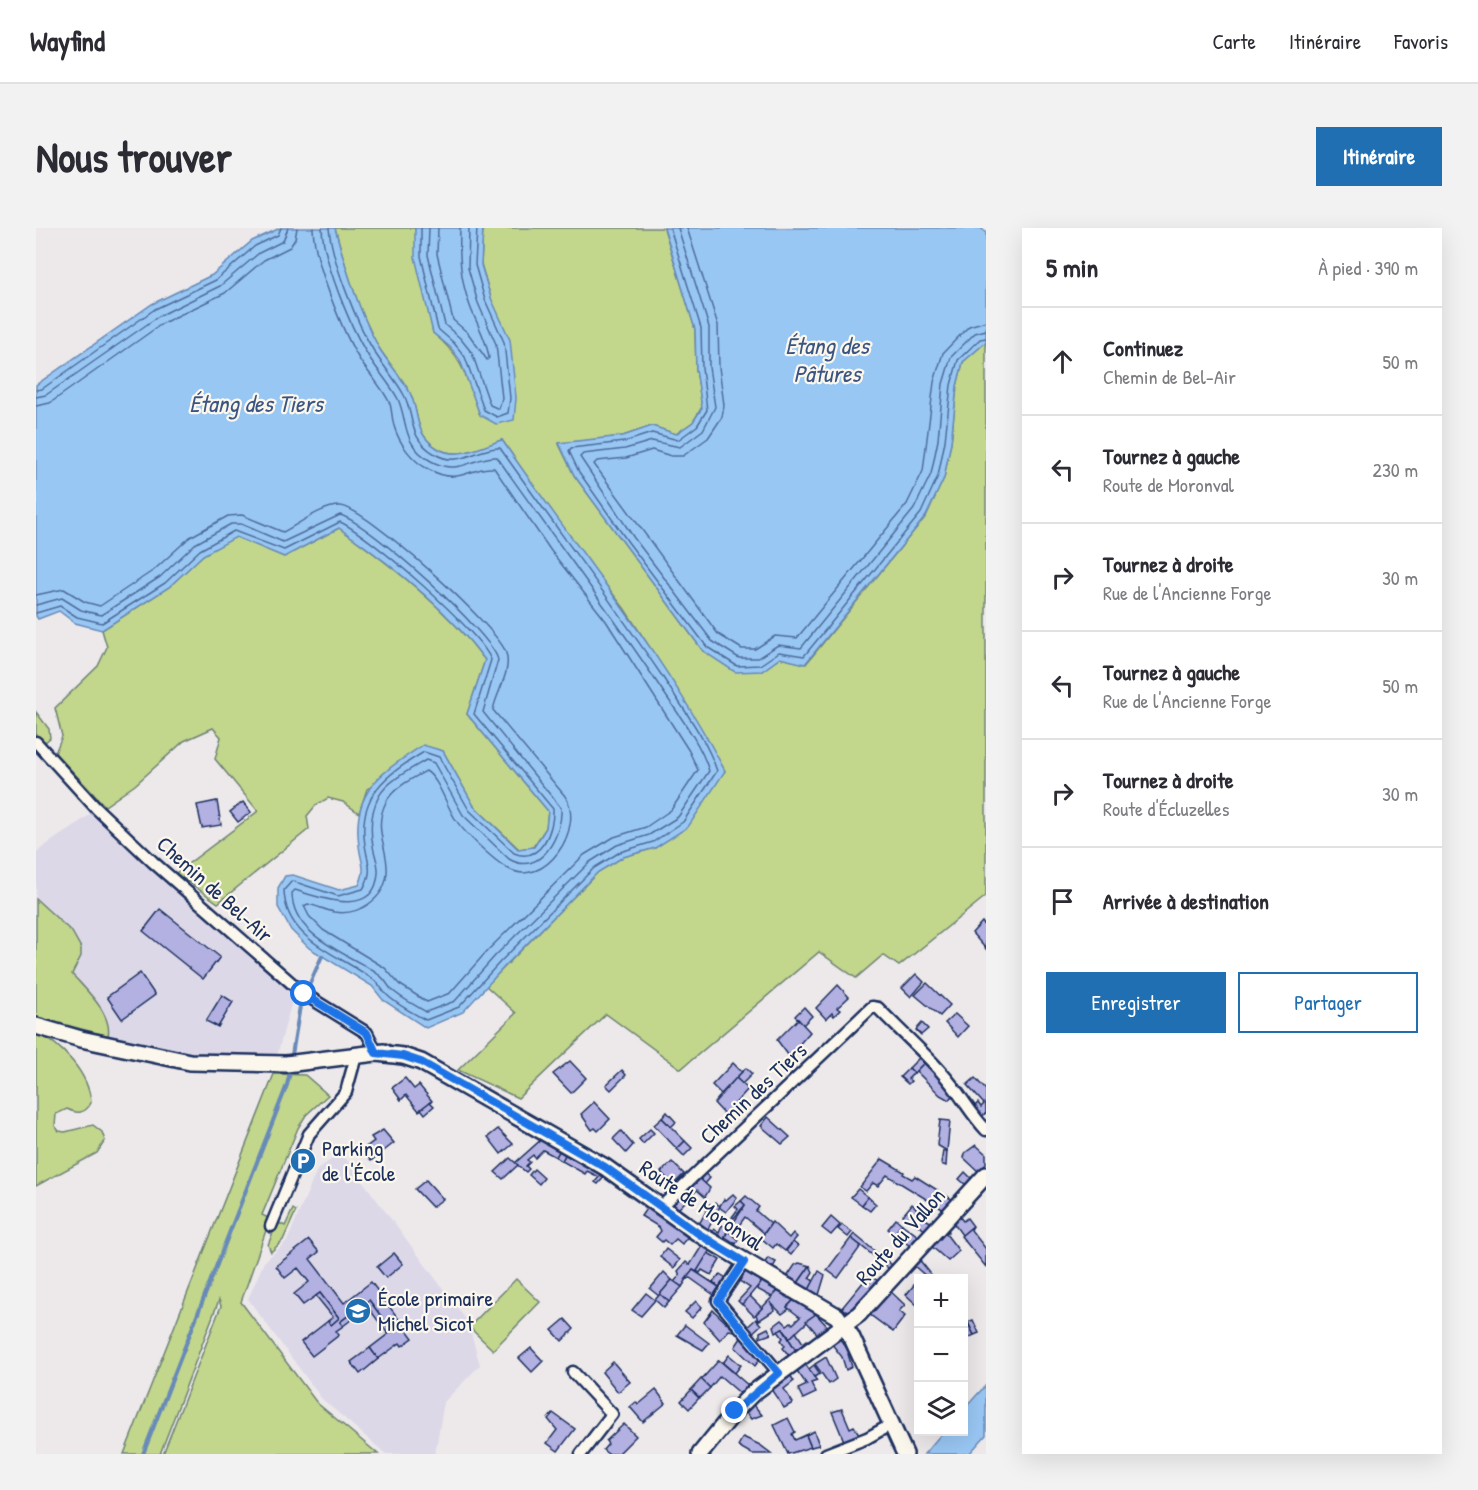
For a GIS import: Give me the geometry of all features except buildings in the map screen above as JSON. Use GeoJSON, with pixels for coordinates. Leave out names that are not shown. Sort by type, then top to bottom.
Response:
{"type":"FeatureCollection","features":[{"type":"Feature","properties":{"kind":"street","name":"Chemin de Bel-Air"},"geometry":{"type":"LineString","coordinates":[[36,742],[121,831],[307,997],[367,1033],[376,1053]]}},
{"type":"Feature","properties":{"kind":"street","name":"Chemin des Tiers"},"geometry":{"type":"LineString","coordinates":[[661,1207],[872,1007],[878,1008],[914,1045],[958,1093],[967,1110],[986,1130]]}},
{"type":"Feature","properties":{"kind":"street","name":"Route de Moronval"},"geometry":{"type":"LineString","coordinates":[[36,1026],[81,1039],[190,1062],[291,1063],[402,1051],[428,1056],[605,1167],[744,1262],[834,1314],[845,1325]]}},
{"type":"Feature","properties":{"kind":"street"},"geometry":{"type":"LineString","coordinates":[[271,1226],[309,1134],[346,1092],[356,1056]]}},
{"type":"Feature","properties":{"kind":"street","name":"Route du Vallon"},"geometry":{"type":"LineString","coordinates":[[700,1454],[744,1401],[865,1308],[986,1175]]}},
{"type":"Feature","properties":{"kind":"street"},"geometry":{"type":"LineString","coordinates":[[744,1262],[718,1301],[779,1373]]}},
{"type":"Feature","properties":{"kind":"street"},"geometry":{"type":"LineString","coordinates":[[845,1325],[906,1454]]}},
{"type":"Feature","properties":{"kind":"street"},"geometry":{"type":"LineString","coordinates":[[573,1372],[612,1414],[581,1454]]}},
{"type":"Feature","properties":{"kind":"street"},"geometry":{"type":"LineString","coordinates":[[826,1454],[867,1438],[892,1424]]}},
{"type":"Feature","properties":{"kind":"shaded area"},"geometry":{"type":"Polygon","coordinates":[[[91,810],[295,990],[276,1059],[204,1057],[108,1036],[109,1030],[90,994],[72,973],[72,932],[36,899],[36,852],[88,816],[91,810]]]}},
{"type":"Feature","properties":{"kind":"shaded area","name":"École primaire Michel Sicot"},"geometry":{"type":"Polygon","coordinates":[[[341,1152],[468,1322],[480,1365],[444,1402],[435,1454],[386,1454],[322,1399],[248,1299],[264,1262],[287,1241],[317,1170],[341,1152]]]}},
{"type":"Feature","properties":{"kind":"green space"},"geometry":{"type":"Polygon","coordinates":[[[335,228],[415,228],[433,333],[458,360],[468,380],[480,415],[491,298],[481,264],[483,228],[664,228],[695,329],[696,369],[702,407],[693,422],[676,434],[652,426],[623,436],[559,444],[574,475],[703,651],[762,671],[780,658],[806,664],[926,516],[944,478],[951,442],[957,386],[963,362],[986,342],[986,896],[899,966],[883,955],[856,978],[819,952],[681,1069],[606,1014],[518,1098],[458,1070],[516,1013],[486,986],[598,872],[623,857],[655,848],[725,771],[677,689],[624,608],[569,538],[502,440],[470,452],[453,453],[437,448],[424,436],[410,393],[379,348],[365,319],[348,274],[335,228]]]}},
{"type":"Feature","properties":{"kind":"green space"},"geometry":{"type":"Polygon","coordinates":[[[339,528],[379,557],[436,605],[485,660],[467,714],[548,811],[546,828],[533,847],[519,849],[474,806],[443,751],[367,789],[359,813],[343,802],[328,798],[316,805],[307,816],[309,829],[218,903],[176,873],[258,811],[215,759],[221,737],[213,728],[184,741],[135,785],[105,806],[55,753],[62,736],[55,708],[98,666],[107,647],[102,630],[169,587],[203,555],[236,536],[284,557],[339,528]]]}},
{"type":"Feature","properties":{"kind":"green space"},"geometry":{"type":"Polygon","coordinates":[[[36,712],[49,729],[50,738],[45,742],[36,736],[36,712]]]}},
{"type":"Feature","properties":{"kind":"green space"},"geometry":{"type":"Polygon","coordinates":[[[36,899],[72,932],[81,948],[81,956],[72,974],[102,1011],[106,1019],[108,1036],[36,1017],[36,899]]]}},
{"type":"Feature","properties":{"kind":"green space"},"geometry":{"type":"Polygon","coordinates":[[[36,1032],[55,1044],[72,1061],[89,1092],[91,1103],[86,1109],[74,1112],[67,1109],[56,1114],[55,1126],[59,1131],[65,1132],[93,1125],[102,1132],[105,1141],[97,1153],[36,1186],[36,1032]]]}},
{"type":"Feature","properties":{"kind":"green space"},"geometry":{"type":"Polygon","coordinates":[[[274,1074],[305,1075],[328,1095],[306,1115],[298,1128],[262,1215],[270,1219],[241,1302],[317,1403],[378,1454],[163,1454],[221,1306],[219,1300],[160,1454],[124,1454],[274,1074]]]}},
{"type":"Feature","properties":{"kind":"green space"},"geometry":{"type":"Polygon","coordinates":[[[293,1209],[296,1211],[283,1240],[271,1252],[268,1245],[277,1222],[285,1226],[293,1209]]]}},
{"type":"Feature","properties":{"kind":"green space"},"geometry":{"type":"Polygon","coordinates":[[[516,1279],[540,1302],[493,1350],[469,1327],[516,1279]]]}},
{"type":"Feature","properties":{"kind":"water","name":"Étang des Tiers"},"geometry":{"type":"Polygon","coordinates":[[[280,228],[335,228],[348,274],[365,319],[379,348],[410,393],[424,436],[437,448],[453,453],[470,451],[502,440],[647,643],[701,727],[725,771],[688,827],[655,848],[623,857],[598,872],[463,1012],[426,1028],[383,1000],[372,986],[309,948],[291,930],[278,907],[278,888],[285,876],[293,875],[339,890],[359,885],[363,869],[358,826],[365,796],[383,774],[423,745],[443,751],[474,806],[518,849],[534,847],[546,828],[548,811],[467,714],[485,660],[453,622],[398,572],[339,528],[284,557],[236,537],[203,555],[169,587],[102,630],[75,623],[59,611],[38,619],[36,616],[36,385],[152,304],[212,275],[252,241],[280,228]]]}},
{"type":"Feature","properties":{"kind":"water"},"geometry":{"type":"Polygon","coordinates":[[[415,228],[483,228],[481,265],[491,298],[510,340],[516,398],[514,420],[496,424],[480,415],[460,360],[450,347],[433,333],[415,257],[415,228]]]}},
{"type":"Feature","properties":{"kind":"water","name":"Étang des Pâtures"},"geometry":{"type":"Polygon","coordinates":[[[664,228],[981,228],[986,233],[986,342],[963,362],[957,386],[951,442],[944,478],[926,516],[805,664],[780,658],[762,671],[735,672],[703,651],[574,475],[559,443],[623,436],[652,426],[676,434],[693,422],[702,408],[696,369],[695,329],[664,228]]]}},
{"type":"Feature","properties":{"kind":"water"},"geometry":{"type":"Polygon","coordinates":[[[986,1385],[986,1435],[969,1454],[924,1454],[940,1436],[968,1436],[968,1405],[986,1385]]]}},
{"type":"Feature","properties":{"kind":"waterway"},"geometry":{"type":"LineString","coordinates":[[291,1061],[300,1006],[322,956]]}},
{"type":"Feature","properties":{"kind":"waterway"},"geometry":{"type":"LineString","coordinates":[[143,1454],[287,1085],[291,1068]]}},
{"type":"Feature","properties":{"kind":"place","name":"Parking de l'École"},"geometry":{"type":"Point","coordinates":[303,1161]}},
{"type":"Feature","properties":{"kind":"place","name":"École primaire Michel Sicot"},"geometry":{"type":"Point","coordinates":[358,1311]}},
{"type":"Feature","properties":{"kind":"route"},"geometry":{"type":"LineString","coordinates":[[304,994],[336,1016],[367,1033],[376,1053],[413,1058],[532,1123],[605,1167],[699,1234],[744,1262],[718,1301],[779,1373],[753,1393],[735,1411]]}}]}
